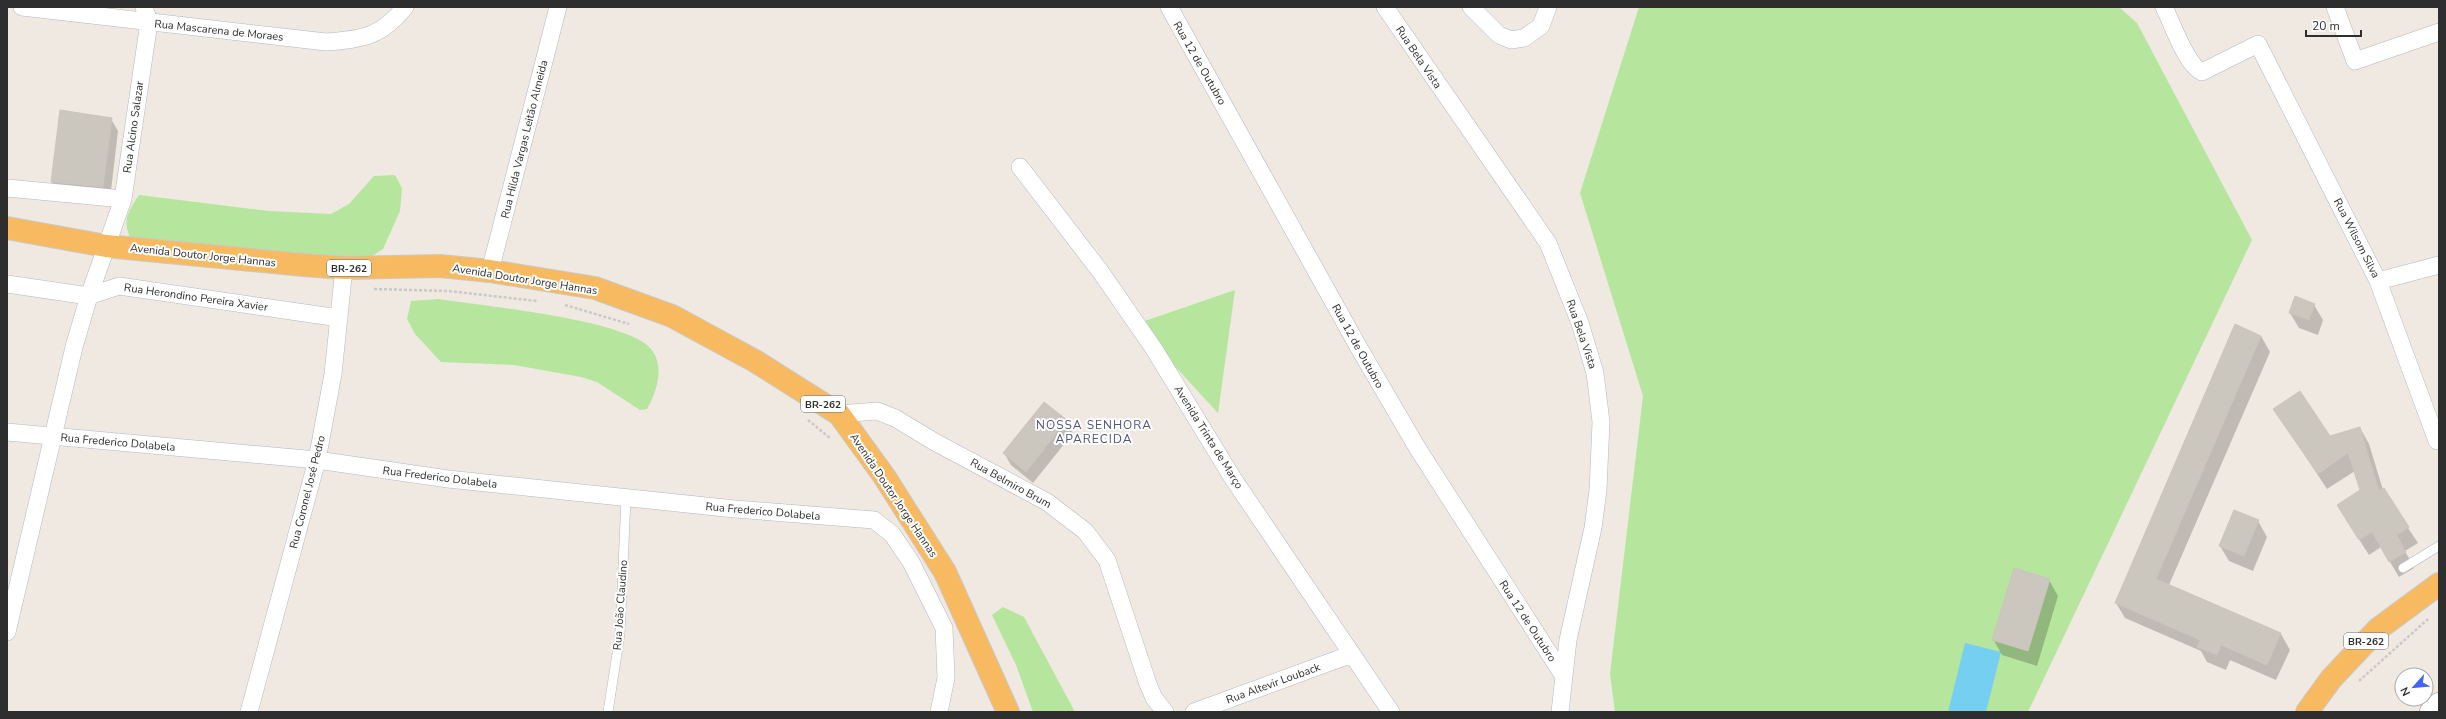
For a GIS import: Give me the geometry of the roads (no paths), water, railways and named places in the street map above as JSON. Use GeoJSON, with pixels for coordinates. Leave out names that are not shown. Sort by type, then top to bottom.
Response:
{"type":"FeatureCollection","features":[{"type":"Feature","properties":{"kind":"highway","name":"Avenida Doutor Jorge Hannas"},"geometry":{"type":"LineString","coordinates":[[7,228],[106,246],[344,268],[440,266],[490,271],[595,288],[672,316],[755,362],[839,414],[884,476],[944,572],[1008,712]]}},
{"type":"Feature","properties":{"kind":"highway","name":"BR-262"},"geometry":{"type":"LineString","coordinates":[[2307,712],[2330,679],[2378,629],[2439,584]]}},
{"type":"Feature","properties":{"kind":"street","name":"Rua Mascarena de Moraes"},"geometry":{"type":"LineString","coordinates":[[22,7],[146,15],[326,42],[362,39],[394,20],[405,7]]}},
{"type":"Feature","properties":{"kind":"street","name":"Rua Hilda Vargas Leitão Almeida"},"geometry":{"type":"LineString","coordinates":[[490,271],[558,7]]}},
{"type":"Feature","properties":{"kind":"street","name":"Rua 12 de Outubro"},"geometry":{"type":"LineString","coordinates":[[1169,7],[1359,348],[1418,449],[1563,675]]}},
{"type":"Feature","properties":{"kind":"street","name":"Rua Bela Vista"},"geometry":{"type":"LineString","coordinates":[[1386,7],[1548,242],[1580,324],[1595,373],[1601,422],[1598,490],[1593,528],[1568,640],[1560,712]]}},
{"type":"Feature","properties":{"kind":"street"},"geometry":{"type":"LineString","coordinates":[[1471,7],[1499,35],[1512,40],[1524,38],[1541,26],[1548,7]]}},
{"type":"Feature","properties":{"kind":"street","name":"Rua Wilsom Silva"},"geometry":{"type":"LineString","coordinates":[[2164,7],[2192,64],[2195,69],[2202,72],[2258,44],[2378,281],[2437,441]]}},
{"type":"Feature","properties":{"kind":"street"},"geometry":{"type":"LineString","coordinates":[[2335,7],[2355,61],[2439,32]]}},
{"type":"Feature","properties":{"kind":"street","name":"Rua Alcino Salazar"},"geometry":{"type":"LineString","coordinates":[[8,622],[52,436],[89,296],[123,199],[146,15]]}},
{"type":"Feature","properties":{"kind":"street","name":"Avenida Trinta de Março"},"geometry":{"type":"LineString","coordinates":[[1020,167],[1100,271],[1154,349],[1232,477],[1391,712]]}},
{"type":"Feature","properties":{"kind":"street"},"geometry":{"type":"LineString","coordinates":[[7,188],[123,199]]}},
{"type":"Feature","properties":{"kind":"street"},"geometry":{"type":"LineString","coordinates":[[2378,281],[2439,265]]}},
{"type":"Feature","properties":{"kind":"street","name":"Rua Coronel José Pedro"},"geometry":{"type":"LineString","coordinates":[[249,712],[317,460],[333,374],[344,268]]}},
{"type":"Feature","properties":{"kind":"street","name":"Rua Herondino Pereira Xavier"},"geometry":{"type":"LineString","coordinates":[[7,284],[89,296],[120,286],[339,318]]}},
{"type":"Feature","properties":{"kind":"street","name":"Rua Belmiro Brum"},"geometry":{"type":"LineString","coordinates":[[839,414],[877,411],[895,418],[933,441],[1047,502],[1085,531],[1108,560],[1148,684],[1164,711]]}},
{"type":"Feature","properties":{"kind":"street","name":"Rua Frederico Dolabela"},"geometry":{"type":"LineString","coordinates":[[7,432],[317,460],[448,479],[626,498],[874,520],[892,534],[911,562],[944,628],[946,678],[939,712]]}},
{"type":"Feature","properties":{"kind":"street","name":"Rua Altevir Louback"},"geometry":{"type":"LineString","coordinates":[[1194,712],[1352,654]]}},
{"type":"Feature","properties":{"kind":"street"},"geometry":{"type":"LineString","coordinates":[[2431,712],[2439,704]]}},
{"type":"Feature","properties":{"kind":"lane","name":"Rua João Claudino"},"geometry":{"type":"LineString","coordinates":[[608,712],[620,634],[626,498]]}},
{"type":"Feature","properties":{"kind":"lane"},"geometry":{"type":"LineString","coordinates":[[2403,568],[2439,546]]}},
{"type":"Feature","properties":{"kind":"water"},"geometry":{"type":"Polygon","coordinates":[[[1965,643],[2001,652],[1986,712],[1948,712],[1965,643]]]}},
{"type":"Feature","properties":{"kind":"district","name":"NOSSA SENHORA APARECIDA"},"geometry":{"type":"Point","coordinates":[1094,432]}}]}
